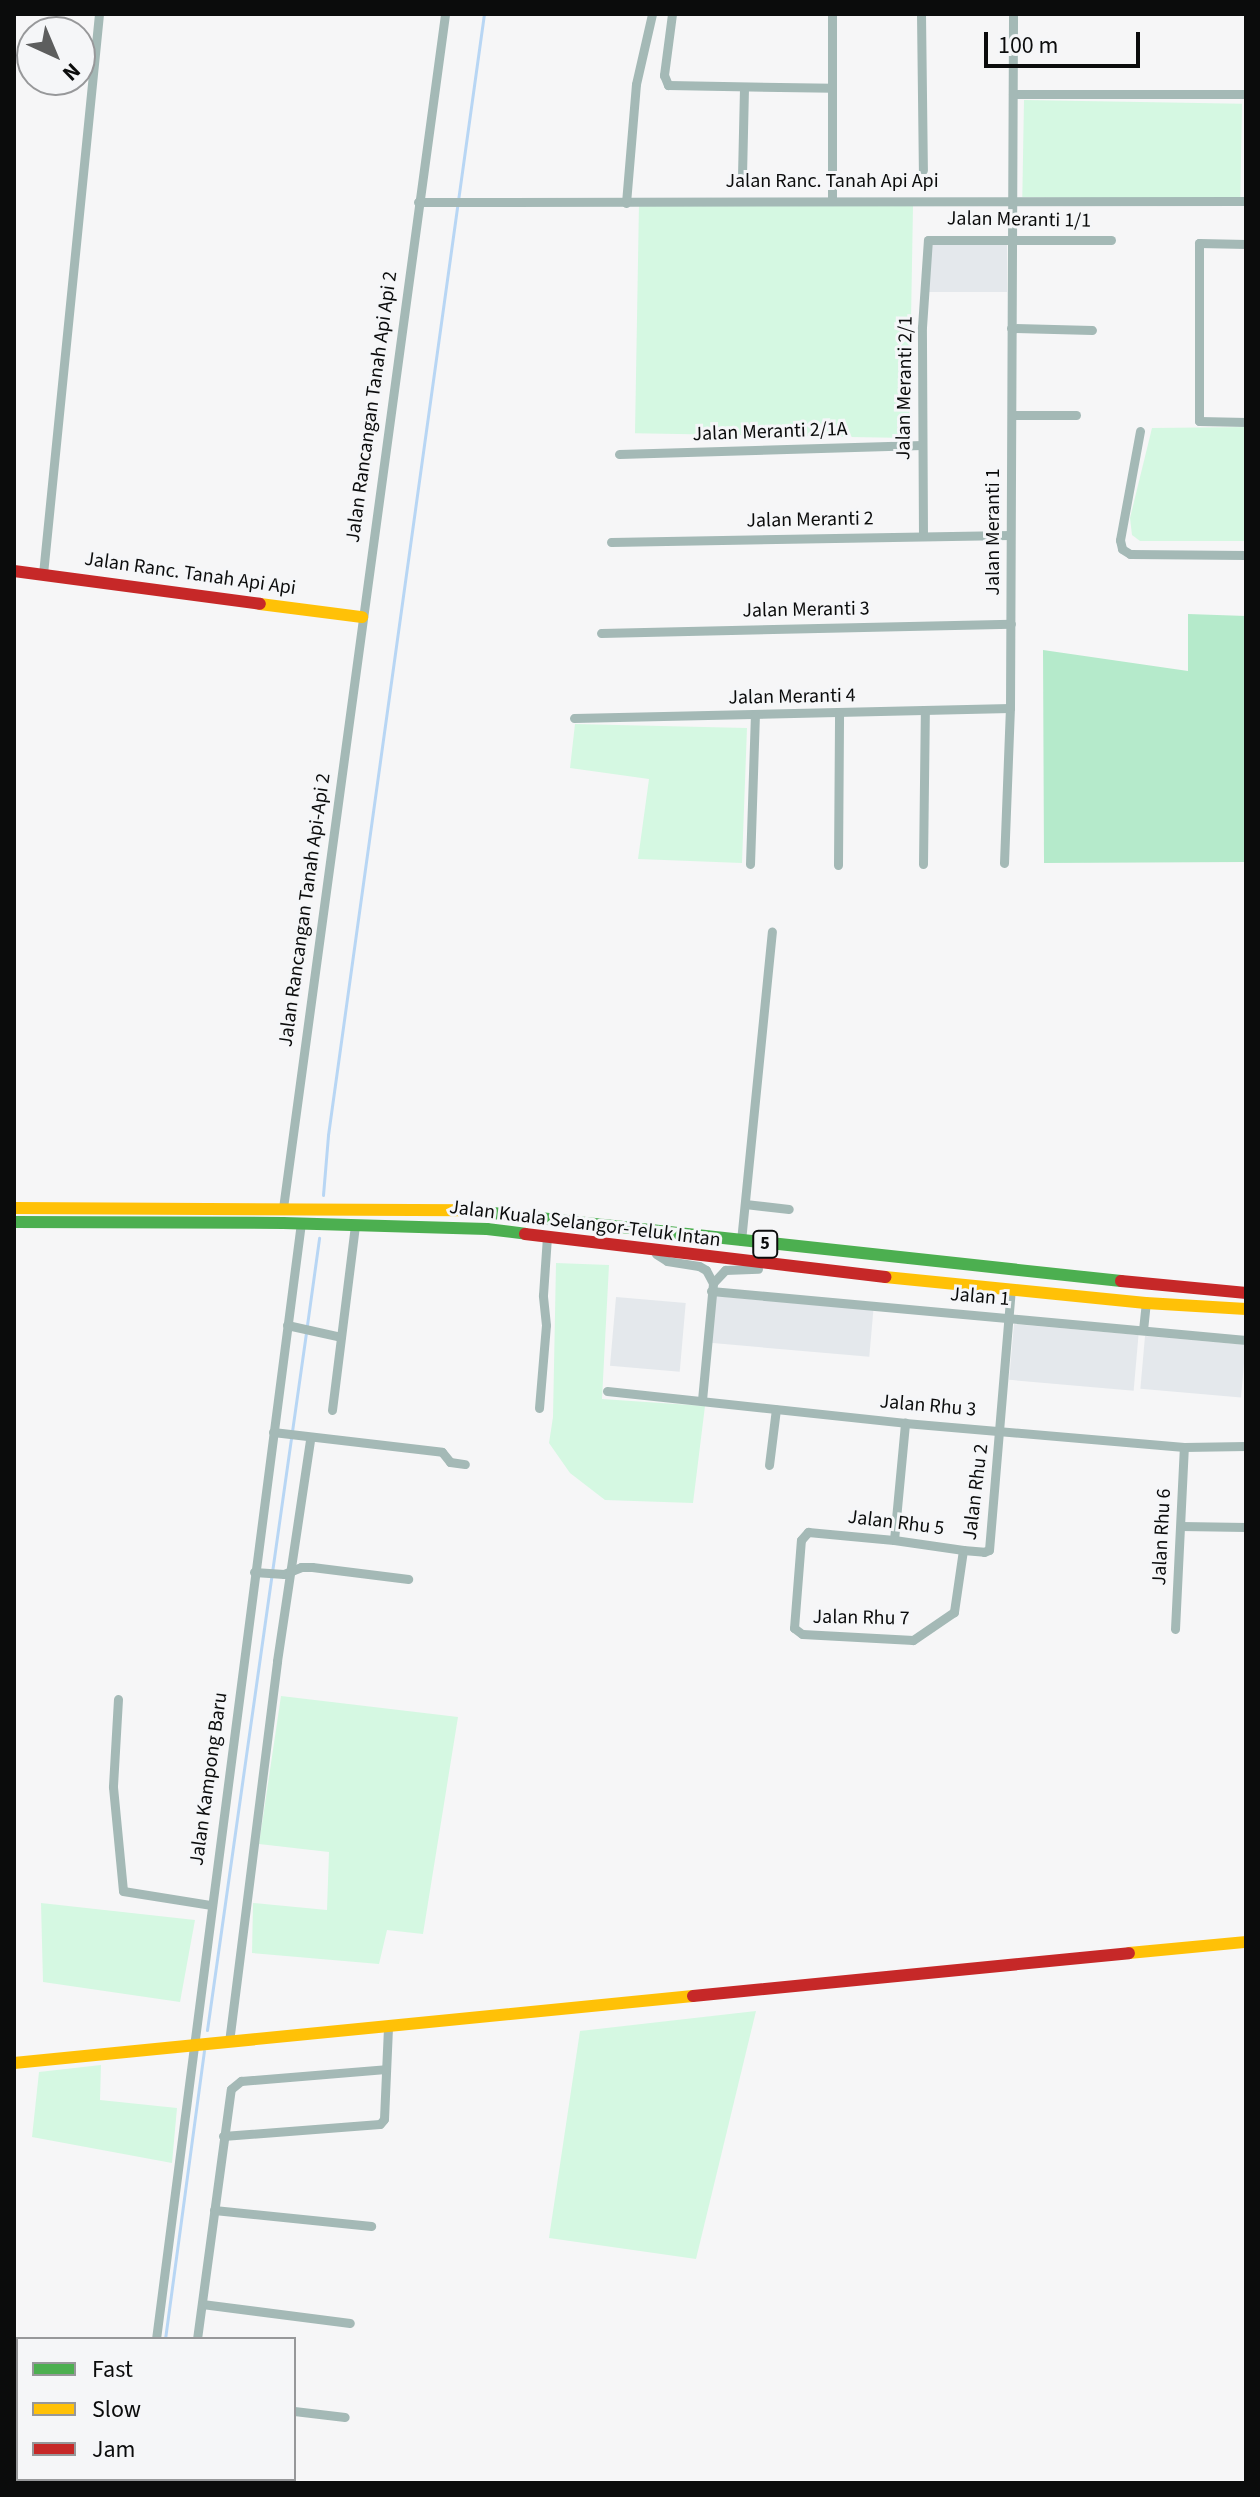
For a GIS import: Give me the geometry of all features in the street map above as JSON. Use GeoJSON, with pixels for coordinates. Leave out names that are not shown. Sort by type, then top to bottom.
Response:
{"type":"FeatureCollection","features":[{"type":"Feature","properties":{"kind":"main road","name":"Jalan Ranc. Tanah Api Api"},"geometry":{"type":"LineString","coordinates":[[14,571],[362,617]]}},
{"type":"Feature","properties":{"kind":"main road","name":"Jalan Kuala Selangor-Teluk Intan"},"geometry":{"type":"LineString","coordinates":[[14,1208],[464,1210],[944,1265],[1246,1293]]}},
{"type":"Feature","properties":{"kind":"main road","name":"Jalan Kuala Selangor-Teluk Intan"},"geometry":{"type":"LineString","coordinates":[[14,1222],[301,1223],[487,1229],[773,1266],[1146,1303],[1246,1309]]}},
{"type":"Feature","properties":{"kind":"main road"},"geometry":{"type":"LineString","coordinates":[[14,2063],[1246,1942]]}},
{"type":"Feature","properties":{"kind":"street"},"geometry":{"type":"LineString","coordinates":[[43,574],[99,14]]}},
{"type":"Feature","properties":{"kind":"street"},"geometry":{"type":"LineString","coordinates":[[418,202],[445,14]]}},
{"type":"Feature","properties":{"kind":"street"},"geometry":{"type":"LineString","coordinates":[[626,203],[636,84],[652,14]]}},
{"type":"Feature","properties":{"kind":"street"},"geometry":{"type":"LineString","coordinates":[[672,14],[665,82],[671,86],[832,88]]}},
{"type":"Feature","properties":{"kind":"street"},"geometry":{"type":"LineString","coordinates":[[832,14],[832,199]]}},
{"type":"Feature","properties":{"kind":"street"},"geometry":{"type":"LineString","coordinates":[[921,14],[923,170]]}},
{"type":"Feature","properties":{"kind":"street","name":"Jalan Meranti 1"},"geometry":{"type":"LineString","coordinates":[[1004,863],[1011,624],[1013,14]]}},
{"type":"Feature","properties":{"kind":"street"},"geometry":{"type":"LineString","coordinates":[[742,176],[744,88]]}},
{"type":"Feature","properties":{"kind":"street"},"geometry":{"type":"LineString","coordinates":[[1013,94],[1246,94]]}},
{"type":"Feature","properties":{"kind":"street","name":"Jalan Ranc. Tanah Api Api"},"geometry":{"type":"LineString","coordinates":[[418,202],[626,203],[832,199],[1246,201]]}},
{"type":"Feature","properties":{"kind":"street","name":"Jalan Rancangan Tanah Api Api 2"},"geometry":{"type":"LineString","coordinates":[[362,617],[418,202]]}},
{"type":"Feature","properties":{"kind":"street","name":"Jalan Meranti 1/1"},"geometry":{"type":"LineString","coordinates":[[928,240],[1111,240]]}},
{"type":"Feature","properties":{"kind":"street","name":"Jalan Meranti 2/1"},"geometry":{"type":"LineString","coordinates":[[923,536],[922,327],[928,240]]}},
{"type":"Feature","properties":{"kind":"street"},"geometry":{"type":"LineString","coordinates":[[1246,244],[1199,243],[1199,421],[1246,422]]}},
{"type":"Feature","properties":{"kind":"street"},"geometry":{"type":"LineString","coordinates":[[1011,328],[1092,330]]}},
{"type":"Feature","properties":{"kind":"street"},"geometry":{"type":"LineString","coordinates":[[1012,415],[1076,415]]}},
{"type":"Feature","properties":{"kind":"street"},"geometry":{"type":"LineString","coordinates":[[1140,431],[1120,540],[1122,549],[1130,554],[1246,555]]}},
{"type":"Feature","properties":{"kind":"street","name":"Jalan Meranti 2/1A"},"geometry":{"type":"LineString","coordinates":[[619,454],[922,445]]}},
{"type":"Feature","properties":{"kind":"street","name":"Jalan Meranti 2"},"geometry":{"type":"LineString","coordinates":[[611,542],[1010,535]]}},
{"type":"Feature","properties":{"kind":"street","name":"Jalan Rancangan Tanah Api-Api 2"},"geometry":{"type":"LineString","coordinates":[[283,1208],[362,617]]}},
{"type":"Feature","properties":{"kind":"street","name":"Jalan Meranti 3"},"geometry":{"type":"LineString","coordinates":[[601,633],[1011,624]]}},
{"type":"Feature","properties":{"kind":"street","name":"Jalan Meranti 4"},"geometry":{"type":"LineString","coordinates":[[574,718],[1010,708]]}},
{"type":"Feature","properties":{"kind":"street"},"geometry":{"type":"LineString","coordinates":[[923,864],[925,711]]}},
{"type":"Feature","properties":{"kind":"street"},"geometry":{"type":"LineString","coordinates":[[838,865],[839,714]]}},
{"type":"Feature","properties":{"kind":"street"},"geometry":{"type":"LineString","coordinates":[[750,864],[755,716]]}},
{"type":"Feature","properties":{"kind":"street"},"geometry":{"type":"LineString","coordinates":[[741,1241],[772,932]]}},
{"type":"Feature","properties":{"kind":"street"},"geometry":{"type":"LineString","coordinates":[[745,1204],[789,1209]]}},
{"type":"Feature","properties":{"kind":"street","name":"Jalan Kampong Baru"},"geometry":{"type":"LineString","coordinates":[[156,2337],[210,1905],[258,1573],[301,1223]]}},
{"type":"Feature","properties":{"kind":"street"},"geometry":{"type":"LineString","coordinates":[[332,1410],[355,1225]]}},
{"type":"Feature","properties":{"kind":"street"},"geometry":{"type":"LineString","coordinates":[[539,1408],[546,1325],[543,1295],[547,1237]]}},
{"type":"Feature","properties":{"kind":"street"},"geometry":{"type":"LineString","coordinates":[[651,1251],[667,1261],[699,1266],[712,1287]]}},
{"type":"Feature","properties":{"kind":"street"},"geometry":{"type":"LineString","coordinates":[[702,1400],[712,1287],[725,1270],[745,1272],[773,1266]]}},
{"type":"Feature","properties":{"kind":"street","name":"Jalan 1"},"geometry":{"type":"LineString","coordinates":[[712,1287],[1246,1340]]}},
{"type":"Feature","properties":{"kind":"street","name":"Jalan Rhu 2"},"geometry":{"type":"LineString","coordinates":[[984,1552],[991,1545],[1011,1290]]}},
{"type":"Feature","properties":{"kind":"street"},"geometry":{"type":"LineString","coordinates":[[1143,1330],[1146,1303]]}},
{"type":"Feature","properties":{"kind":"street"},"geometry":{"type":"LineString","coordinates":[[287,1325],[341,1337]]}},
{"type":"Feature","properties":{"kind":"street","name":"Jalan Rhu 3"},"geometry":{"type":"LineString","coordinates":[[607,1391],[905,1423],[1184,1447],[1246,1446]]}},
{"type":"Feature","properties":{"kind":"street"},"geometry":{"type":"LineString","coordinates":[[769,1465],[776,1409]]}},
{"type":"Feature","properties":{"kind":"street"},"geometry":{"type":"LineString","coordinates":[[894,1540],[905,1423]]}},
{"type":"Feature","properties":{"kind":"street"},"geometry":{"type":"LineString","coordinates":[[273,1432],[310,1439],[442,1452],[450,1462],[465,1464]]}},
{"type":"Feature","properties":{"kind":"street"},"geometry":{"type":"LineString","coordinates":[[229,2042],[287,1572],[310,1439]]}},
{"type":"Feature","properties":{"kind":"street","name":"Jalan Rhu 6"},"geometry":{"type":"LineString","coordinates":[[1175,1629],[1184,1447]]}},
{"type":"Feature","properties":{"kind":"street"},"geometry":{"type":"LineString","coordinates":[[1181,1526],[1246,1527]]}},
{"type":"Feature","properties":{"kind":"street","name":"Jalan Rhu 5"},"geometry":{"type":"LineString","coordinates":[[804,1533],[894,1540],[984,1552]]}},
{"type":"Feature","properties":{"kind":"street","name":"Jalan Rhu 7"},"geometry":{"type":"LineString","coordinates":[[804,1533],[793,1624],[802,1634],[913,1640],[954,1612],[963,1550]]}},
{"type":"Feature","properties":{"kind":"street"},"geometry":{"type":"LineString","coordinates":[[258,1573],[312,1567],[408,1579]]}},
{"type":"Feature","properties":{"kind":"street"},"geometry":{"type":"LineString","coordinates":[[118,1699],[113,1787],[123,1891],[210,1905]]}},
{"type":"Feature","properties":{"kind":"street"},"geometry":{"type":"LineString","coordinates":[[223,2136],[380,2124],[384,2119],[388,2028]]}},
{"type":"Feature","properties":{"kind":"street"},"geometry":{"type":"LineString","coordinates":[[197,2337],[227,2099],[235,2084],[386,2069]]}},
{"type":"Feature","properties":{"kind":"street"},"geometry":{"type":"LineString","coordinates":[[214,2210],[371,2226]]}},
{"type":"Feature","properties":{"kind":"street"},"geometry":{"type":"LineString","coordinates":[[202,2304],[350,2323]]}},
{"type":"Feature","properties":{"kind":"street"},"geometry":{"type":"LineString","coordinates":[[296,2411],[345,2417]]}},
{"type":"Feature","properties":{"kind":"shaded area"},"geometry":{"type":"Polygon","coordinates":[[[928,242],[1007,242],[1007,292],[928,292],[928,242]]]}},
{"type":"Feature","properties":{"kind":"shaded area"},"geometry":{"type":"Polygon","coordinates":[[[714,1296],[873,1310],[869,1357],[710,1343],[714,1296]]]}},
{"type":"Feature","properties":{"kind":"shaded area"},"geometry":{"type":"Polygon","coordinates":[[[616,1297],[686,1303],[680,1372],[610,1366],[616,1297]]]}},
{"type":"Feature","properties":{"kind":"shaded area"},"geometry":{"type":"Polygon","coordinates":[[[1014,1324],[1139,1335],[1134,1391],[1009,1380],[1014,1324]]]}},
{"type":"Feature","properties":{"kind":"shaded area"},"geometry":{"type":"Polygon","coordinates":[[[1145,1336],[1246,1345],[1241,1398],[1140,1389],[1145,1336]]]}},
{"type":"Feature","properties":{"kind":"green space"},"geometry":{"type":"Polygon","coordinates":[[[1024,100],[1242,104],[1240,201],[1022,197],[1024,100]]]}},
{"type":"Feature","properties":{"kind":"green space"},"geometry":{"type":"Polygon","coordinates":[[[639,201],[913,206],[909,438],[635,433],[639,201]]]}},
{"type":"Feature","properties":{"kind":"green space"},"geometry":{"type":"Polygon","coordinates":[[[1246,427],[1246,541],[1140,541],[1132,535],[1130,518],[1152,428],[1246,427]]]}},
{"type":"Feature","properties":{"kind":"green space"},"geometry":{"type":"Polygon","coordinates":[[[1188,614],[1246,616],[1246,862],[1044,863],[1043,650],[1188,671],[1188,614]]]}},
{"type":"Feature","properties":{"kind":"green space"},"geometry":{"type":"Polygon","coordinates":[[[575,724],[747,728],[742,863],[638,859],[649,779],[570,768],[575,724]]]}},
{"type":"Feature","properties":{"kind":"green space"},"geometry":{"type":"Polygon","coordinates":[[[556,1263],[609,1265],[602,1399],[705,1406],[693,1503],[605,1500],[570,1473],[549,1443],[553,1417],[556,1263]]]}},
{"type":"Feature","properties":{"kind":"green space"},"geometry":{"type":"Polygon","coordinates":[[[281,1696],[458,1717],[423,1934],[387,1930],[379,1964],[252,1953],[253,1903],[327,1910],[329,1852],[259,1844],[281,1696]]]}},
{"type":"Feature","properties":{"kind":"green space"},"geometry":{"type":"Polygon","coordinates":[[[41,1903],[195,1920],[180,2002],[43,1982],[41,1903]]]}},
{"type":"Feature","properties":{"kind":"green space"},"geometry":{"type":"Polygon","coordinates":[[[756,2011],[696,2259],[549,2238],[580,2031],[756,2011]]]}},
{"type":"Feature","properties":{"kind":"green space"},"geometry":{"type":"Polygon","coordinates":[[[101,2065],[100,2100],[177,2108],[172,2163],[32,2137],[39,2072],[101,2065]]]}},
{"type":"Feature","properties":{"kind":"waterway"},"geometry":{"type":"LineString","coordinates":[[323,1195],[328,1135],[484,14]]}},
{"type":"Feature","properties":{"kind":"waterway"},"geometry":{"type":"LineString","coordinates":[[307,1325],[319,1238]]}},
{"type":"Feature","properties":{"kind":"waterway"},"geometry":{"type":"LineString","coordinates":[[207,2030],[306,1333]]}},
{"type":"Feature","properties":{"kind":"waterway"},"geometry":{"type":"LineString","coordinates":[[165,2337],[204,2051]]}},
{"type":"Feature","properties":{"kind":"traffic: fast"},"geometry":{"type":"LineString","coordinates":[[465,1210],[1121,1281]]}},
{"type":"Feature","properties":{"kind":"traffic: fast"},"geometry":{"type":"LineString","coordinates":[[14,1222],[283,1223],[487,1229],[525,1234]]}},
{"type":"Feature","properties":{"kind":"traffic: slow"},"geometry":{"type":"LineString","coordinates":[[260,604],[362,617]]}},
{"type":"Feature","properties":{"kind":"traffic: slow"},"geometry":{"type":"LineString","coordinates":[[14,1208],[465,1210]]}},
{"type":"Feature","properties":{"kind":"traffic: slow"},"geometry":{"type":"LineString","coordinates":[[885,1277],[1146,1303],[1246,1309]]}},
{"type":"Feature","properties":{"kind":"traffic: slow"},"geometry":{"type":"LineString","coordinates":[[1129,1953],[1246,1942]]}},
{"type":"Feature","properties":{"kind":"traffic: slow"},"geometry":{"type":"LineString","coordinates":[[14,2063],[693,1996]]}},
{"type":"Feature","properties":{"kind":"traffic: jam"},"geometry":{"type":"LineString","coordinates":[[14,571],[260,604]]}},
{"type":"Feature","properties":{"kind":"traffic: jam"},"geometry":{"type":"LineString","coordinates":[[525,1234],[885,1277]]}},
{"type":"Feature","properties":{"kind":"traffic: jam"},"geometry":{"type":"LineString","coordinates":[[1121,1281],[1246,1293]]}},
{"type":"Feature","properties":{"kind":"traffic: jam"},"geometry":{"type":"LineString","coordinates":[[693,1996],[1129,1953]]}}]}
